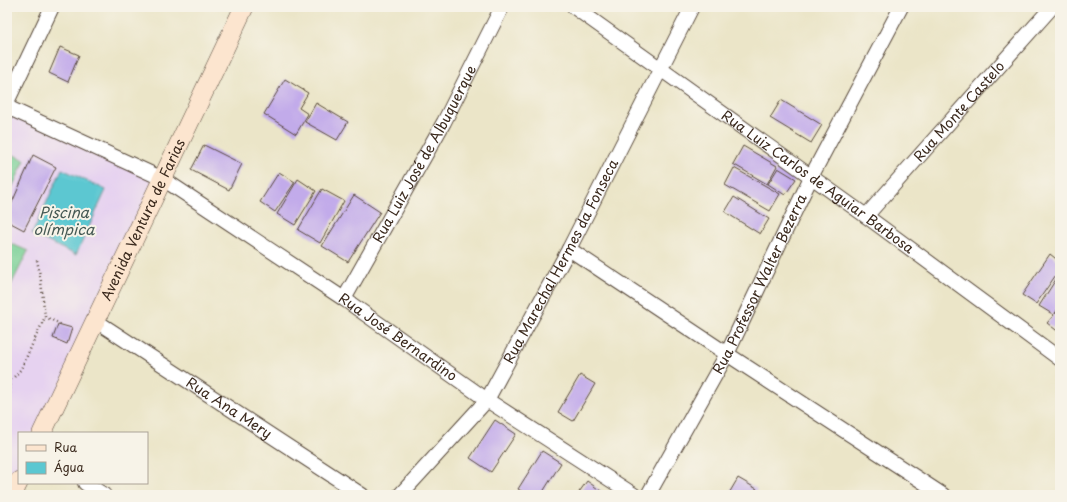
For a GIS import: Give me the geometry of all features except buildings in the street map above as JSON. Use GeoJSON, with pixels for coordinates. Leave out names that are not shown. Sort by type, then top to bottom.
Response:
{"type":"FeatureCollection","features":[{"type":"Feature","properties":{"kind":"street"},"geometry":{"type":"LineString","coordinates":[[7,102],[52,7]]}},
{"type":"Feature","properties":{"kind":"street","name":"Avenida Ventura de Farias"},"geometry":{"type":"LineString","coordinates":[[42,432],[244,7]]}},
{"type":"Feature","properties":{"kind":"street","name":"Rua Luiz José de Albuquerque"},"geometry":{"type":"LineString","coordinates":[[344,299],[444,122],[502,7]]}},
{"type":"Feature","properties":{"kind":"street","name":"Rua Luiz Carlos de Aguiar Barbosa"},"geometry":{"type":"LineString","coordinates":[[574,7],[866,216],[1060,359]]}},
{"type":"Feature","properties":{"kind":"street","name":"Rua Marechal Hermes da Fonseca"},"geometry":{"type":"LineString","coordinates":[[400,495],[488,400],[569,249],[692,7]]}},
{"type":"Feature","properties":{"kind":"street","name":"Rua Professor Walter Bezerra"},"geometry":{"type":"LineString","coordinates":[[648,495],[727,354],[811,177],[901,7]]}},
{"type":"Feature","properties":{"kind":"street","name":"Rua Monte Castelo"},"geometry":{"type":"LineString","coordinates":[[866,216],[1052,7]]}},
{"type":"Feature","properties":{"kind":"street","name":"Rua José Bernardino"},"geometry":{"type":"LineString","coordinates":[[7,107],[163,179],[344,299],[488,400],[634,495]]}},
{"type":"Feature","properties":{"kind":"street"},"geometry":{"type":"LineString","coordinates":[[569,249],[943,495]]}},
{"type":"Feature","properties":{"kind":"street","name":"Rua Ana Mery"},"geometry":{"type":"LineString","coordinates":[[96,321],[362,495]]}},
{"type":"Feature","properties":{"kind":"street"},"geometry":{"type":"LineString","coordinates":[[12,495],[18,483]]}},
{"type":"Feature","properties":{"kind":"street"},"geometry":{"type":"LineString","coordinates":[[87,484],[104,495]]}},
{"type":"Feature","properties":{"kind":"path"},"geometry":{"type":"LineString","coordinates":[[7,405],[10,391],[8,382],[21,369],[45,317],[38,260]]}},
{"type":"Feature","properties":{"kind":"path"},"geometry":{"type":"LineString","coordinates":[[45,317],[61,324]]}},
{"type":"Feature","properties":{"kind":"shaded area"},"geometry":{"type":"Polygon","coordinates":[[[7,107],[163,179],[42,432],[18,432],[18,482],[7,495],[7,107]]]}},
{"type":"Feature","properties":{"kind":"green space"},"geometry":{"type":"Polygon","coordinates":[[[7,152],[25,160],[7,198],[7,152]]]}},
{"type":"Feature","properties":{"kind":"green space"},"geometry":{"type":"Polygon","coordinates":[[[7,242],[28,251],[7,293],[7,242]]]}},
{"type":"Feature","properties":{"kind":"water","name":"Piscina olímpica"},"geometry":{"type":"Polygon","coordinates":[[[62,169],[106,190],[76,255],[32,234],[62,169]]]}}]}
